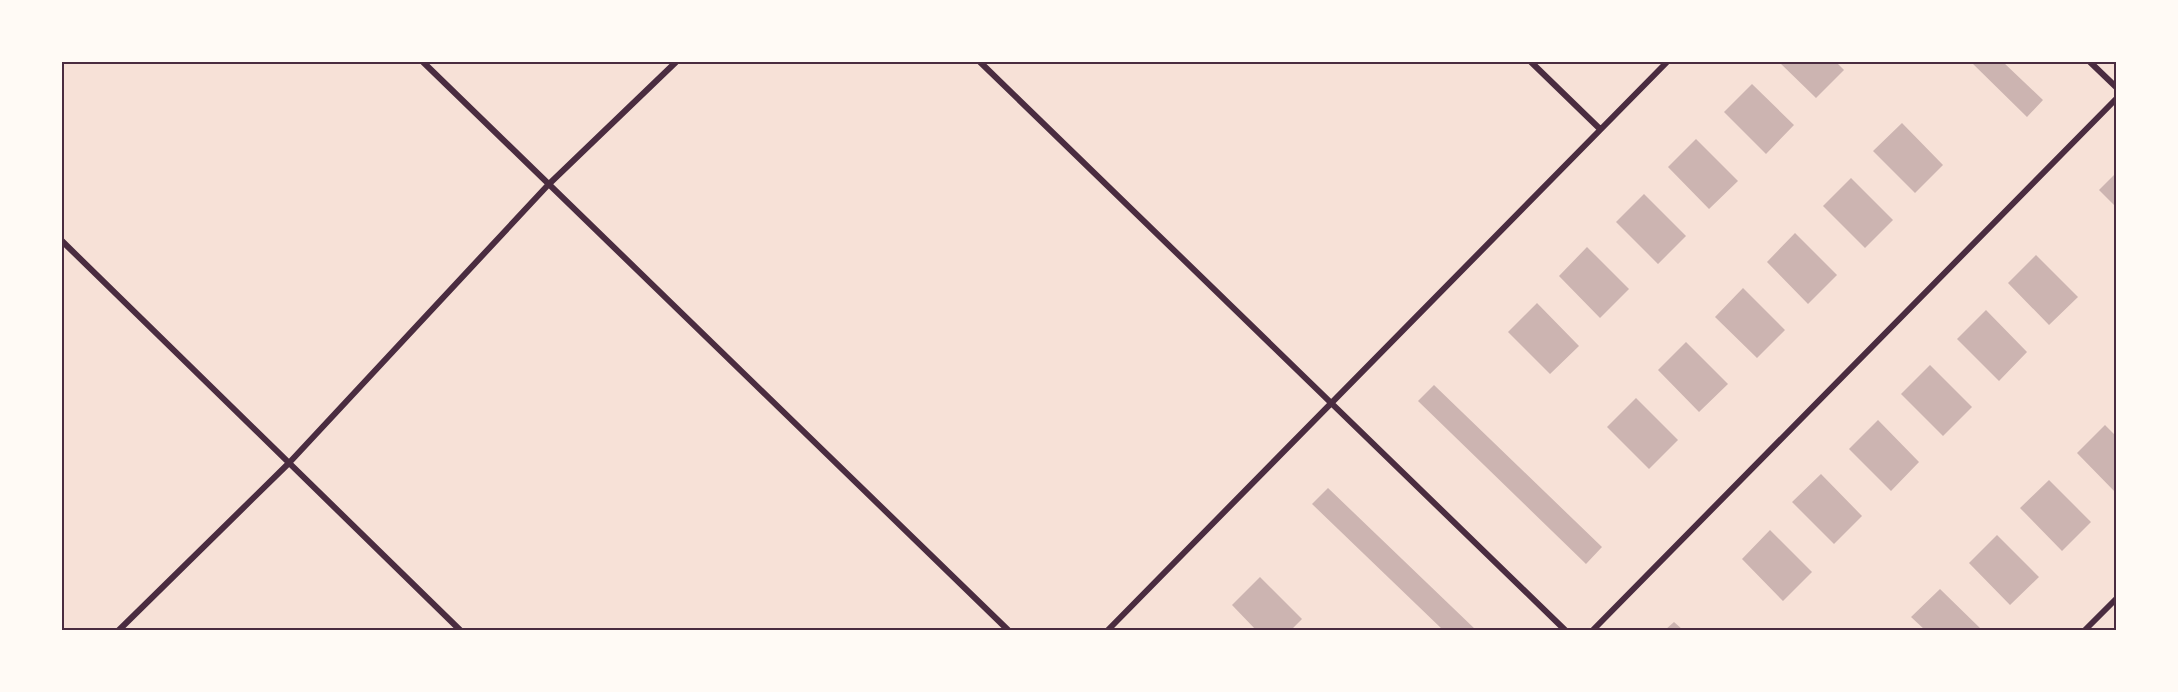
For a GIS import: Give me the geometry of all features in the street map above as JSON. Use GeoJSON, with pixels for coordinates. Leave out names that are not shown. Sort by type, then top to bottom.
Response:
{"type":"FeatureCollection","features":[{"type":"Feature","properties":{"kind":"street"},"geometry":{"type":"LineString","coordinates":[[423,62],[1008,630]]}},
{"type":"Feature","properties":{"kind":"street"},"geometry":{"type":"LineString","coordinates":[[119,630],[289,463],[549,185],[676,62]]}},
{"type":"Feature","properties":{"kind":"street"},"geometry":{"type":"LineString","coordinates":[[980,62],[1565,630]]}},
{"type":"Feature","properties":{"kind":"street"},"geometry":{"type":"LineString","coordinates":[[1531,62],[1600,129]]}},
{"type":"Feature","properties":{"kind":"street"},"geometry":{"type":"LineString","coordinates":[[1108,630],[1666,62]]}},
{"type":"Feature","properties":{"kind":"street"},"geometry":{"type":"LineString","coordinates":[[2090,62],[2116,87]]}},
{"type":"Feature","properties":{"kind":"street"},"geometry":{"type":"LineString","coordinates":[[1593,630],[2116,99]]}},
{"type":"Feature","properties":{"kind":"street"},"geometry":{"type":"LineString","coordinates":[[62,241],[460,630]]}},
{"type":"Feature","properties":{"kind":"street"},"geometry":{"type":"LineString","coordinates":[[2085,630],[2116,598]]}},
{"type":"Feature","properties":{"kind":"building"},"geometry":{"type":"Polygon","coordinates":[[[1779,62],[1836,62],[1844,70],[1816,98],[1779,62]]]}},
{"type":"Feature","properties":{"kind":"building"},"geometry":{"type":"Polygon","coordinates":[[[1971,62],[2003,62],[2043,100],[2027,117],[1971,62]]]}},
{"type":"Feature","properties":{"kind":"building"},"geometry":{"type":"Polygon","coordinates":[[[1752,84],[1794,125],[1766,154],[1724,112],[1752,84]]]}},
{"type":"Feature","properties":{"kind":"building"},"geometry":{"type":"Polygon","coordinates":[[[1902,123],[1943,165],[1915,193],[1873,151],[1902,123]]]}},
{"type":"Feature","properties":{"kind":"building"},"geometry":{"type":"Polygon","coordinates":[[[1696,139],[1738,181],[1709,209],[1668,167],[1696,139]]]}},
{"type":"Feature","properties":{"kind":"building"},"geometry":{"type":"Polygon","coordinates":[[[2116,175],[2116,207],[2099,190],[2116,175]]]}},
{"type":"Feature","properties":{"kind":"building"},"geometry":{"type":"Polygon","coordinates":[[[1851,178],[1893,220],[1865,248],[1823,206],[1851,178]]]}},
{"type":"Feature","properties":{"kind":"building"},"geometry":{"type":"Polygon","coordinates":[[[1644,194],[1686,236],[1658,264],[1616,222],[1644,194]]]}},
{"type":"Feature","properties":{"kind":"building"},"geometry":{"type":"Polygon","coordinates":[[[1795,233],[1837,275],[1808,304],[1767,262],[1795,233]]]}},
{"type":"Feature","properties":{"kind":"building"},"geometry":{"type":"Polygon","coordinates":[[[1587,247],[1629,289],[1600,318],[1559,276],[1587,247]]]}},
{"type":"Feature","properties":{"kind":"building"},"geometry":{"type":"Polygon","coordinates":[[[2036,255],[2078,297],[2049,325],[2008,283],[2036,255]]]}},
{"type":"Feature","properties":{"kind":"building"},"geometry":{"type":"Polygon","coordinates":[[[1743,288],[1785,330],[1757,358],[1715,317],[1743,288]]]}},
{"type":"Feature","properties":{"kind":"building"},"geometry":{"type":"Polygon","coordinates":[[[1537,303],[1579,346],[1550,374],[1508,332],[1537,303]]]}},
{"type":"Feature","properties":{"kind":"building"},"geometry":{"type":"Polygon","coordinates":[[[1986,310],[2027,352],[1999,381],[1957,339],[1986,310]]]}},
{"type":"Feature","properties":{"kind":"building"},"geometry":{"type":"Polygon","coordinates":[[[1686,342],[1728,384],[1699,412],[1658,370],[1686,342]]]}},
{"type":"Feature","properties":{"kind":"building"},"geometry":{"type":"Polygon","coordinates":[[[1930,365],[1972,407],[1943,436],[1901,394],[1930,365]]]}},
{"type":"Feature","properties":{"kind":"building"},"geometry":{"type":"Polygon","coordinates":[[[1434,385],[1602,547],[1586,564],[1418,401],[1434,385]]]}},
{"type":"Feature","properties":{"kind":"building"},"geometry":{"type":"Polygon","coordinates":[[[1636,398],[1678,440],[1649,469],[1607,427],[1636,398]]]}},
{"type":"Feature","properties":{"kind":"building"},"geometry":{"type":"Polygon","coordinates":[[[1878,420],[1919,462],[1891,491],[1849,449],[1878,420]]]}},
{"type":"Feature","properties":{"kind":"building"},"geometry":{"type":"Polygon","coordinates":[[[2105,425],[2116,436],[2116,493],[2077,453],[2105,425]]]}},
{"type":"Feature","properties":{"kind":"building"},"geometry":{"type":"Polygon","coordinates":[[[1821,474],[1862,516],[1834,544],[1792,502],[1821,474]]]}},
{"type":"Feature","properties":{"kind":"building"},"geometry":{"type":"Polygon","coordinates":[[[2049,480],[2091,522],[2062,551],[2020,508],[2049,480]]]}},
{"type":"Feature","properties":{"kind":"building"},"geometry":{"type":"Polygon","coordinates":[[[1328,488],[1476,630],[1443,630],[1312,504],[1328,488]]]}},
{"type":"Feature","properties":{"kind":"building"},"geometry":{"type":"Polygon","coordinates":[[[1770,530],[1812,572],[1783,601],[1742,559],[1770,530]]]}},
{"type":"Feature","properties":{"kind":"building"},"geometry":{"type":"Polygon","coordinates":[[[1997,535],[2039,577],[2010,605],[1969,563],[1997,535]]]}},
{"type":"Feature","properties":{"kind":"building"},"geometry":{"type":"Polygon","coordinates":[[[1260,577],[1302,619],[1291,630],[1256,630],[1232,605],[1260,577]]]}},
{"type":"Feature","properties":{"kind":"building"},"geometry":{"type":"Polygon","coordinates":[[[1940,589],[1982,630],[1925,630],[1911,617],[1940,589]]]}},
{"type":"Feature","properties":{"kind":"building"},"geometry":{"type":"Polygon","coordinates":[[[1674,622],[1683,630],[1665,630],[1674,622]]]}}]}
